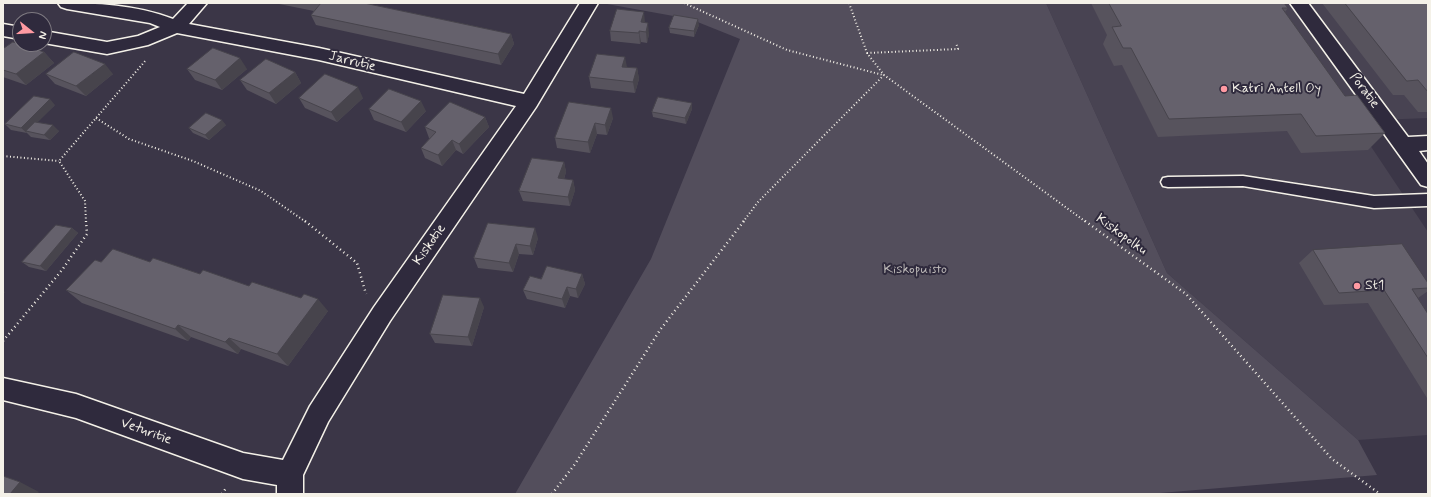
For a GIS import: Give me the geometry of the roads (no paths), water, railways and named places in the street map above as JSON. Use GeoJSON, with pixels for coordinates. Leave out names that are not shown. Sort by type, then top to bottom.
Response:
{"type":"FeatureCollection","features":[{"type":"Feature","properties":{"kind":"street","name":"Jarrutie"},"geometry":{"type":"LineString","coordinates":[[68,3],[154,18],[176,26],[319,54],[529,102]]}},
{"type":"Feature","properties":{"kind":"street"},"geometry":{"type":"LineString","coordinates":[[52,38],[107,48],[142,41],[176,26],[198,3]]}},
{"type":"Feature","properties":{"kind":"street","name":"Kiskotie"},"geometry":{"type":"LineString","coordinates":[[290,484],[319,414],[378,320],[529,102],[589,3]]}},
{"type":"Feature","properties":{"kind":"street","name":"Poratie"},"geometry":{"type":"LineString","coordinates":[[1299,3],[1428,179]]}},
{"type":"Feature","properties":{"kind":"street"},"geometry":{"type":"LineString","coordinates":[[1403,145],[1428,143]]}},
{"type":"Feature","properties":{"kind":"street","name":"Veturitie"},"geometry":{"type":"LineString","coordinates":[[3,389],[76,406],[149,434],[243,466],[290,484]]}},
{"type":"Feature","properties":{"kind":"lane"},"geometry":{"type":"LineString","coordinates":[[1168,182],[1243,181],[1374,202],[1428,200]]}},
{"type":"Feature","properties":{"kind":"place","name":"Katri Antell Oy"},"geometry":{"type":"Point","coordinates":[1224,89]}},
{"type":"Feature","properties":{"kind":"place","name":"St1"},"geometry":{"type":"Point","coordinates":[1357,286]}},
{"type":"Feature","properties":{"kind":"park label","name":"Kiskopuisto"},"geometry":{"type":"Point","coordinates":[915,270]}}]}
